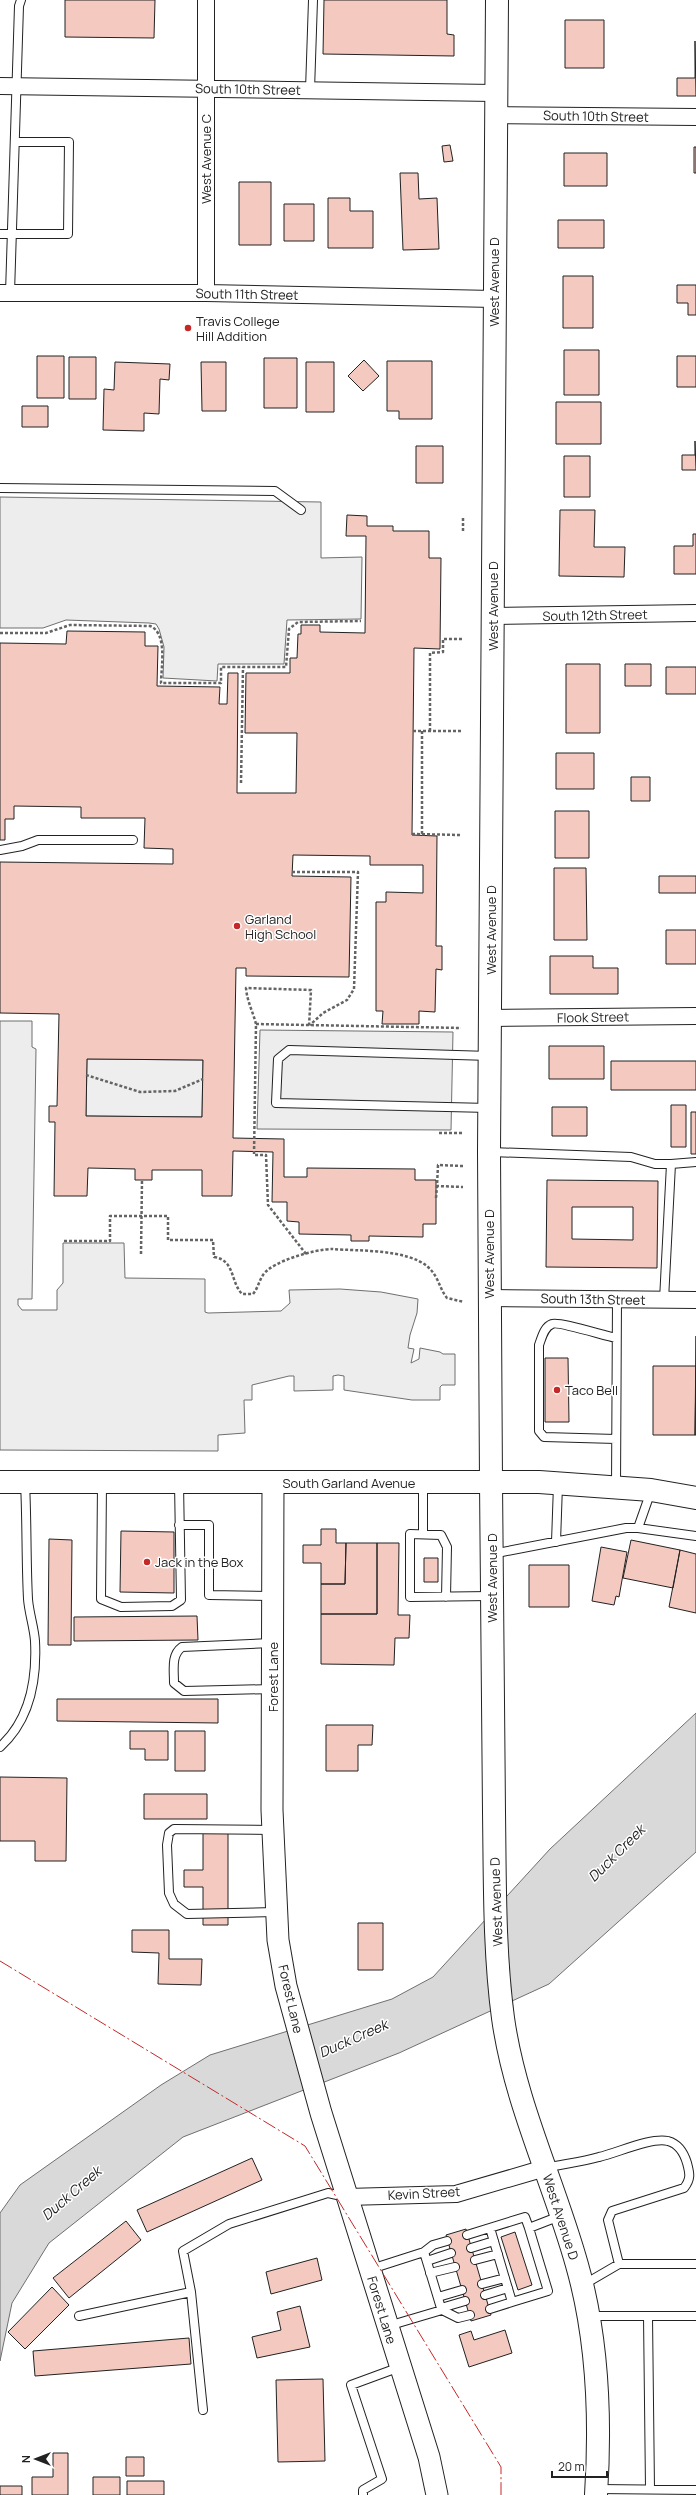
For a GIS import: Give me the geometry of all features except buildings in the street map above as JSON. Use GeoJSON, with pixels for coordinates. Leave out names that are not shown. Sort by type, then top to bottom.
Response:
{"type":"FeatureCollection","features":[{"type":"Feature","properties":{"kind":"main road","name":"West Avenue D"},"geometry":{"type":"LineString","coordinates":[[497,0],[495,93],[489,1152],[494,1864],[498,1970],[507,2038],[524,2110],[561,2216],[583,2286],[590,2316],[597,2396],[599,2441],[596,2492]]}},
{"type":"Feature","properties":{"kind":"main road","name":"South Garland Avenue"},"geometry":{"type":"LineString","coordinates":[[0,1482],[558,1483],[652,1490],[696,1498]]}},
{"type":"Feature","properties":{"kind":"street","name":"West Avenue C"},"geometry":{"type":"LineString","coordinates":[[206,0],[206,293]]}},
{"type":"Feature","properties":{"kind":"street","name":"South 10th Street"},"geometry":{"type":"LineString","coordinates":[[0,86],[495,93]]}},
{"type":"Feature","properties":{"kind":"street","name":"South 10th Street"},"geometry":{"type":"LineString","coordinates":[[495,115],[696,117]]}},
{"type":"Feature","properties":{"kind":"street","name":"South 11th Street"},"geometry":{"type":"LineString","coordinates":[[5,293],[206,293],[494,299]]}},
{"type":"Feature","properties":{"kind":"street","name":"South 12th Street"},"geometry":{"type":"LineString","coordinates":[[493,616],[696,613]]}},
{"type":"Feature","properties":{"kind":"street","name":"Flook Street"},"geometry":{"type":"LineString","coordinates":[[490,1018],[696,1016]]}},
{"type":"Feature","properties":{"kind":"street","name":"South 13th Street"},"geometry":{"type":"LineString","coordinates":[[490,1298],[696,1300]]}},
{"type":"Feature","properties":{"kind":"street","name":"Forest Lane"},"geometry":{"type":"LineString","coordinates":[[273,1483],[273,1830],[278,1940],[291,2007],[321,2113],[429,2457],[437,2495]]}},
{"type":"Feature","properties":{"kind":"street","name":"Kevin Street"},"geometry":{"type":"LineString","coordinates":[[347,2197],[456,2194],[545,2168]]}},
{"type":"Feature","properties":{"kind":"lane"},"geometry":{"type":"LineString","coordinates":[[5,293],[14,234],[19,6],[21,0]]}},
{"type":"Feature","properties":{"kind":"lane"},"geometry":{"type":"LineString","coordinates":[[310,90],[313,0]]}},
{"type":"Feature","properties":{"kind":"lane"},"geometry":{"type":"LineString","coordinates":[[0,234],[68,234],[70,142],[15,142]]}},
{"type":"Feature","properties":{"kind":"lane"},"geometry":{"type":"LineString","coordinates":[[0,488],[275,491],[301,510]]}},
{"type":"Feature","properties":{"kind":"lane"},"geometry":{"type":"LineString","coordinates":[[0,850],[22,846],[38,840],[133,840]]}},
{"type":"Feature","properties":{"kind":"lane"},"geometry":{"type":"LineString","coordinates":[[490,1056],[289,1050],[278,1059],[276,1103],[490,1108]]}},
{"type":"Feature","properties":{"kind":"lane"},"geometry":{"type":"LineString","coordinates":[[489,1152],[630,1157],[654,1164],[696,1162]]}},
{"type":"Feature","properties":{"kind":"lane"},"geometry":{"type":"LineString","coordinates":[[664,1300],[671,1164]]}},
{"type":"Feature","properties":{"kind":"lane"},"geometry":{"type":"LineString","coordinates":[[616,1487],[617,1300]]}},
{"type":"Feature","properties":{"kind":"lane"},"geometry":{"type":"LineString","coordinates":[[616,1338],[594,1334],[560,1323],[552,1324],[544,1331],[540,1345],[539,1431],[544,1437],[616,1439]]}},
{"type":"Feature","properties":{"kind":"lane"},"geometry":{"type":"LineString","coordinates":[[0,1747],[12,1737],[23,1716],[33,1686],[35,1639],[28,1599],[25,1482]]}},
{"type":"Feature","properties":{"kind":"lane"},"geometry":{"type":"LineString","coordinates":[[102,1482],[101,1599],[121,1607],[172,1606],[181,1600],[179,1483]]}},
{"type":"Feature","properties":{"kind":"lane"},"geometry":{"type":"LineString","coordinates":[[423,1483],[424,1534]]}},
{"type":"Feature","properties":{"kind":"lane"},"geometry":{"type":"LineString","coordinates":[[556,1542],[558,1483]]}},
{"type":"Feature","properties":{"kind":"lane"},"geometry":{"type":"LineString","coordinates":[[638,1528],[652,1490]]}},
{"type":"Feature","properties":{"kind":"lane"},"geometry":{"type":"LineString","coordinates":[[179,1525],[209,1525],[209,1595],[273,1596]]}},
{"type":"Feature","properties":{"kind":"lane"},"geometry":{"type":"LineString","coordinates":[[492,1554],[626,1528],[638,1528],[696,1536]]}},
{"type":"Feature","properties":{"kind":"lane"},"geometry":{"type":"LineString","coordinates":[[446,1597],[448,1547],[441,1535],[410,1534],[410,1597],[446,1597],[492,1596]]}},
{"type":"Feature","properties":{"kind":"lane"},"geometry":{"type":"LineString","coordinates":[[273,1643],[182,1647],[176,1651],[174,1658],[174,1683],[184,1691],[273,1689]]}},
{"type":"Feature","properties":{"kind":"lane"},"geometry":{"type":"LineString","coordinates":[[273,1830],[174,1829],[169,1834],[167,1845],[168,1879],[169,1893],[174,1904],[187,1914],[276,1912]]}},
{"type":"Feature","properties":{"kind":"lane"},"geometry":{"type":"LineString","coordinates":[[545,2168],[599,2158],[658,2140],[668,2141],[678,2146],[684,2154],[690,2173],[690,2178],[684,2188],[612,2211],[610,2214],[608,2220],[619,2264]]}},
{"type":"Feature","properties":{"kind":"lane"},"geometry":{"type":"LineString","coordinates":[[203,2410],[191,2292],[183,2251],[229,2224],[328,2193],[347,2197]]}},
{"type":"Feature","properties":{"kind":"lane"},"geometry":{"type":"LineString","coordinates":[[528,2228],[561,2216]]}},
{"type":"Feature","properties":{"kind":"lane"},"geometry":{"type":"LineString","coordinates":[[468,2235],[525,2217],[548,2291],[490,2309]]}},
{"type":"Feature","properties":{"kind":"lane"},"geometry":{"type":"LineString","coordinates":[[490,2228],[512,2302]]}},
{"type":"Feature","properties":{"kind":"lane"},"geometry":{"type":"LineString","coordinates":[[370,2270],[424,2252],[433,2245],[447,2241]]}},
{"type":"Feature","properties":{"kind":"lane"},"geometry":{"type":"LineString","coordinates":[[471,2248],[494,2241]]}},
{"type":"Feature","properties":{"kind":"lane"},"geometry":{"type":"LineString","coordinates":[[424,2252],[442,2309],[458,2318],[470,2315]]}},
{"type":"Feature","properties":{"kind":"lane"},"geometry":{"type":"LineString","coordinates":[[426,2261],[451,2254]]}},
{"type":"Feature","properties":{"kind":"lane"},"geometry":{"type":"LineString","coordinates":[[475,2260],[498,2254]]}},
{"type":"Feature","properties":{"kind":"lane"},"geometry":{"type":"LineString","coordinates":[[583,2286],[619,2264],[696,2264]]}},
{"type":"Feature","properties":{"kind":"lane"},"geometry":{"type":"LineString","coordinates":[[430,2273],[455,2266]]}},
{"type":"Feature","properties":{"kind":"lane"},"geometry":{"type":"LineString","coordinates":[[482,2284],[505,2278]]}},
{"type":"Feature","properties":{"kind":"lane"},"geometry":{"type":"LineString","coordinates":[[485,2295],[508,2288]]}},
{"type":"Feature","properties":{"kind":"lane"},"geometry":{"type":"LineString","coordinates":[[438,2297],[462,2290]]}},
{"type":"Feature","properties":{"kind":"lane"},"geometry":{"type":"LineString","coordinates":[[79,2316],[191,2292]]}},
{"type":"Feature","properties":{"kind":"lane"},"geometry":{"type":"LineString","coordinates":[[387,2326],[465,2301]]}},
{"type":"Feature","properties":{"kind":"lane"},"geometry":{"type":"LineString","coordinates":[[590,2316],[696,2316]]}},
{"type":"Feature","properties":{"kind":"lane"},"geometry":{"type":"LineString","coordinates":[[648,2316],[650,2489]]}},
{"type":"Feature","properties":{"kind":"lane"},"geometry":{"type":"LineString","coordinates":[[363,2495],[363,2490],[382,2479],[351,2385],[400,2367]]}},
{"type":"Feature","properties":{"kind":"lane"},"geometry":{"type":"LineString","coordinates":[[596,2492],[650,2489],[696,2490]]}},
{"type":"Feature","properties":{"kind":"path"},"geometry":{"type":"LineString","coordinates":[[463,518],[463,532]]}},
{"type":"Feature","properties":{"kind":"path"},"geometry":{"type":"LineString","coordinates":[[0,633],[46,633],[70,626],[150,626],[156,628],[159,633],[162,646],[161,683],[221,683],[221,667],[286,667],[289,629],[298,622],[361,621]]}},
{"type":"Feature","properties":{"kind":"path"},"geometry":{"type":"LineString","coordinates":[[430,731],[430,653],[443,652],[443,639],[463,639]]}},
{"type":"Feature","properties":{"kind":"path"},"geometry":{"type":"LineString","coordinates":[[241,783],[243,667]]}},
{"type":"Feature","properties":{"kind":"path"},"geometry":{"type":"LineString","coordinates":[[413,731],[462,731]]}},
{"type":"Feature","properties":{"kind":"path"},"geometry":{"type":"LineString","coordinates":[[422,731],[422,834]]}},
{"type":"Feature","properties":{"kind":"path"},"geometry":{"type":"LineString","coordinates":[[412,834],[461,835]]}},
{"type":"Feature","properties":{"kind":"path"},"geometry":{"type":"LineString","coordinates":[[256,1024],[252,1007],[246,999],[246,988],[310,990],[309,1026],[323,1013],[347,1000],[354,989],[358,872],[292,872]]}},
{"type":"Feature","properties":{"kind":"path"},"geometry":{"type":"LineString","coordinates":[[86,1075],[140,1092],[175,1090],[203,1079]]}},
{"type":"Feature","properties":{"kind":"path"},"geometry":{"type":"LineString","coordinates":[[439,1132],[463,1133]]}},
{"type":"Feature","properties":{"kind":"path"},"geometry":{"type":"LineString","coordinates":[[436,1198],[438,1165],[463,1166]]}},
{"type":"Feature","properties":{"kind":"path"},"geometry":{"type":"LineString","coordinates":[[141,1254],[142,1180]]}},
{"type":"Feature","properties":{"kind":"path"},"geometry":{"type":"LineString","coordinates":[[437,1186],[463,1187]]}},
{"type":"Feature","properties":{"kind":"path"},"geometry":{"type":"LineString","coordinates":[[64,1241],[110,1241],[110,1216],[168,1216],[168,1240],[213,1240],[214,1257],[224,1259],[228,1264],[237,1289],[242,1294],[253,1294],[263,1275],[278,1263],[321,1249],[332,1249],[404,1256],[416,1260],[427,1266],[436,1276],[447,1298],[464,1302]]}},
{"type":"Feature","properties":{"kind":"shaded area"},"geometry":{"type":"Polygon","coordinates":[[[0,497],[321,502],[321,558],[362,557],[361,619],[287,620],[284,664],[218,664],[217,681],[163,678],[164,647],[156,624],[66,620],[43,628],[0,628],[0,497]]]}},
{"type":"Feature","properties":{"kind":"shaded area"},"geometry":{"type":"Polygon","coordinates":[[[0,1021],[32,1021],[32,1047],[36,1049],[32,1299],[18,1299],[18,1305],[22,1310],[57,1310],[57,1290],[63,1283],[63,1243],[124,1243],[125,1278],[205,1279],[205,1312],[208,1313],[281,1311],[290,1303],[289,1290],[340,1289],[381,1292],[418,1299],[417,1313],[410,1335],[408,1348],[414,1349],[411,1363],[419,1359],[420,1348],[443,1354],[455,1354],[455,1385],[442,1385],[440,1387],[440,1400],[412,1400],[344,1390],[344,1376],[338,1375],[333,1376],[333,1390],[294,1391],[294,1376],[289,1376],[252,1385],[252,1400],[244,1400],[245,1433],[218,1435],[218,1451],[0,1450],[0,1021]]]}},
{"type":"Feature","properties":{"kind":"shaded area"},"geometry":{"type":"Polygon","coordinates":[[[260,1030],[453,1032],[451,1130],[257,1129],[260,1030]]]}},
{"type":"Feature","properties":{"kind":"shaded area"},"geometry":{"type":"Polygon","coordinates":[[[87,1059],[203,1060],[202,1117],[86,1116],[87,1059]]]}},
{"type":"Feature","properties":{"kind":"water","name":"Duck Creek"},"geometry":{"type":"Polygon","coordinates":[[[696,1713],[696,1852],[549,1984],[399,2053],[183,2137],[49,2243],[12,2303],[0,2361],[0,2213],[20,2185],[161,2085],[210,2055],[392,1999],[433,1977],[550,1849],[696,1713]]]}},
{"type":"Feature","properties":{"kind":"power"},"geometry":{"type":"LineString","coordinates":[[0,1961],[305,2146],[501,2467],[501,2495]]}},
{"type":"Feature","properties":{"kind":"place","name":"Travis College Hill Addition"},"geometry":{"type":"Point","coordinates":[188,328]}},
{"type":"Feature","properties":{"kind":"place","name":"Garland High School"},"geometry":{"type":"Point","coordinates":[237,926]}},
{"type":"Feature","properties":{"kind":"place","name":"Taco Bell"},"geometry":{"type":"Point","coordinates":[557,1390]}},
{"type":"Feature","properties":{"kind":"place","name":"Jack in the Box"},"geometry":{"type":"Point","coordinates":[147,1562]}}]}
